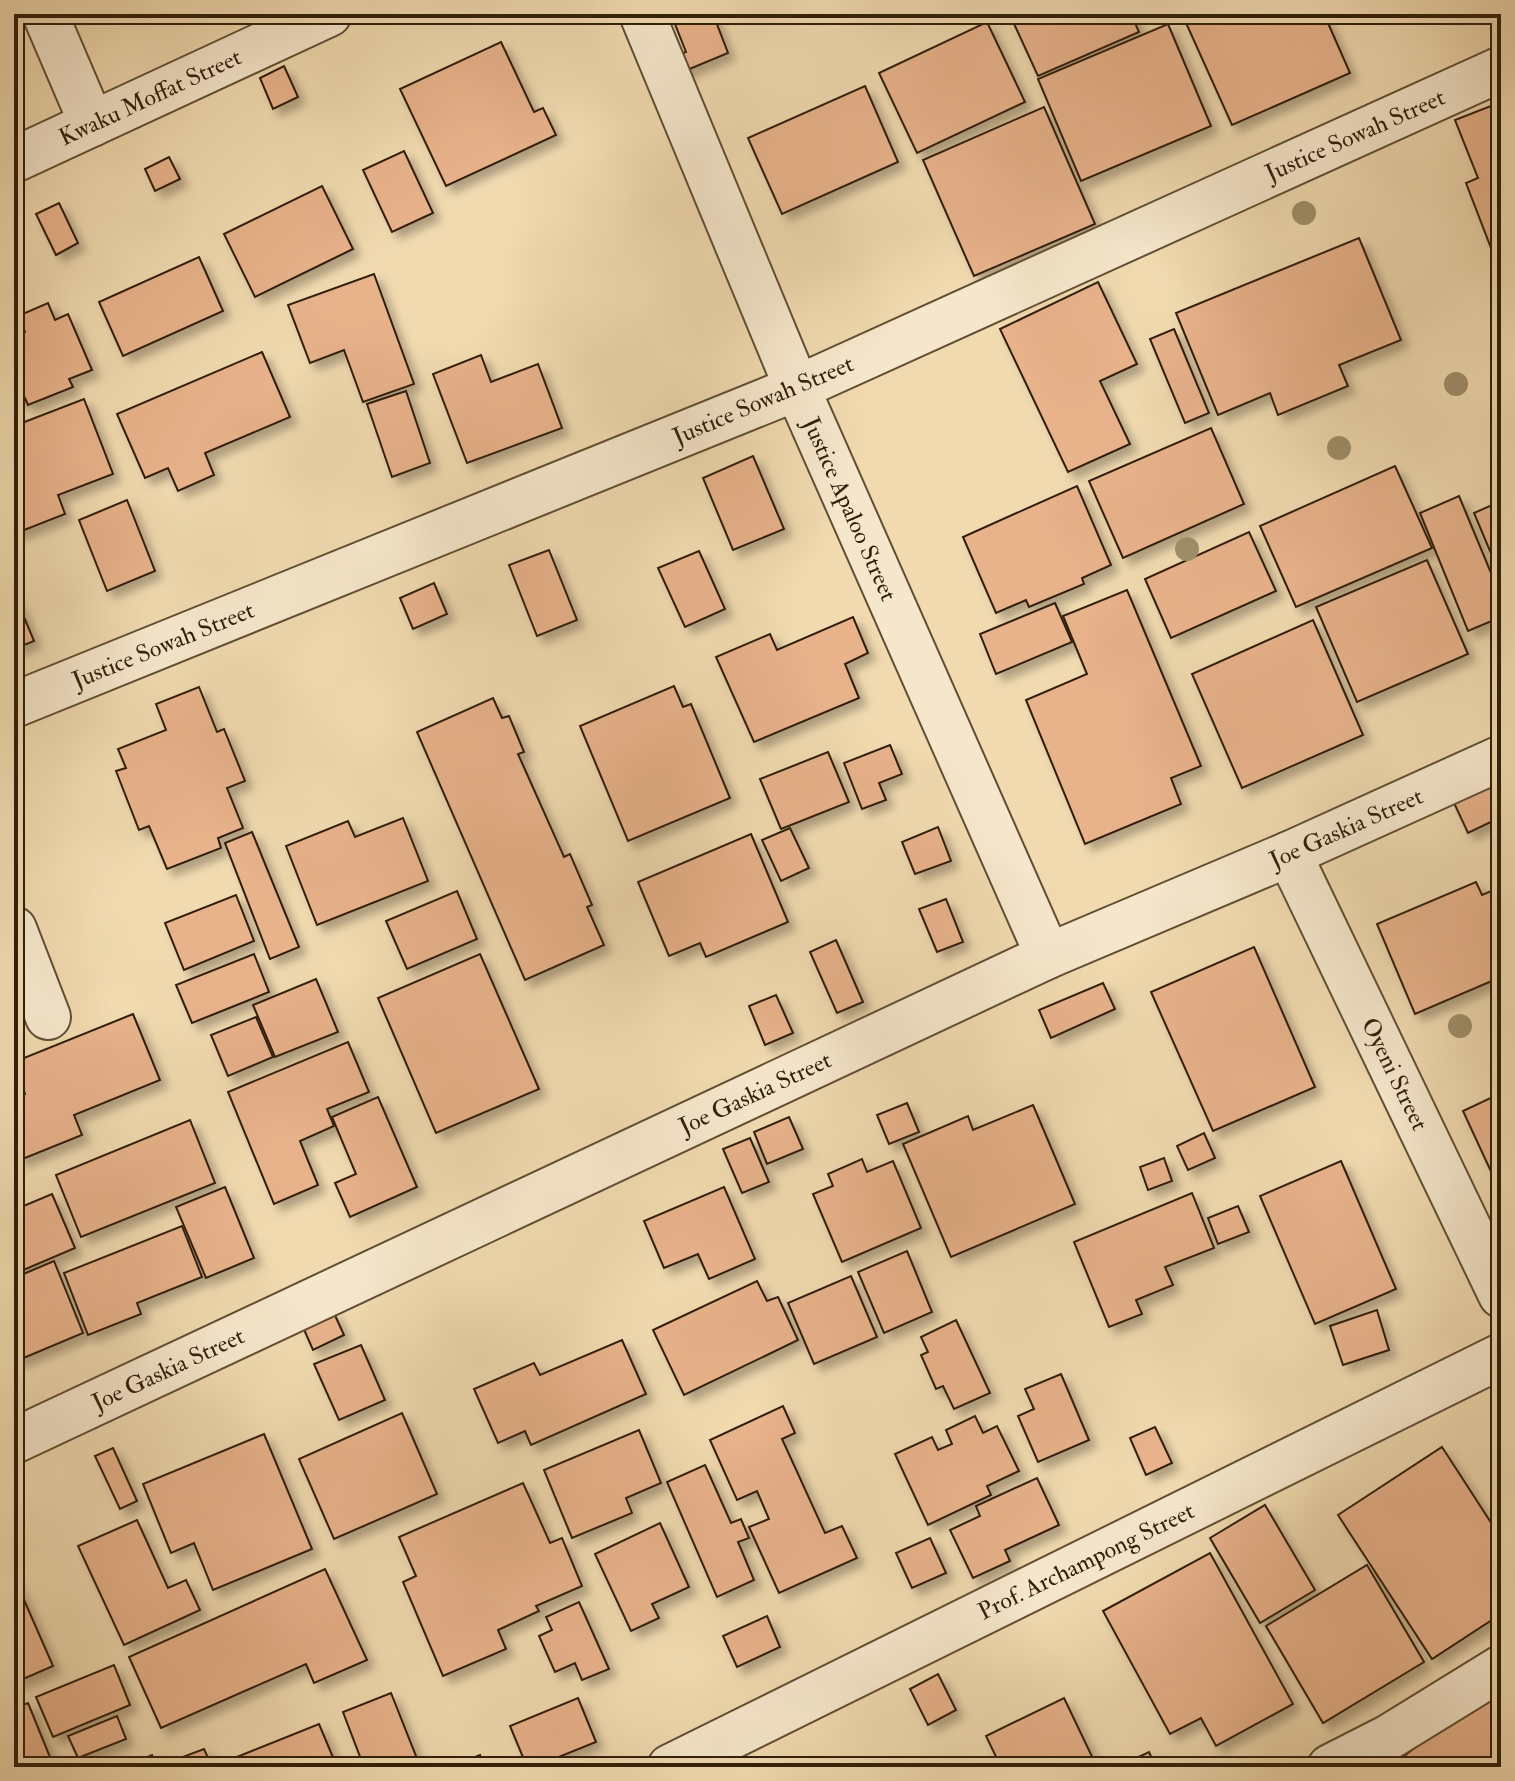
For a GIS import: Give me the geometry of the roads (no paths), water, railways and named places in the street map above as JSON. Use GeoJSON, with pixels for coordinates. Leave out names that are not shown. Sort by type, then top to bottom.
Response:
{"type":"FeatureCollection","features":[{"type":"Feature","properties":{"kind":"street"},"geometry":{"type":"LineString","coordinates":[[45,14],[92,124]]}},
{"type":"Feature","properties":{"kind":"street","name":"Kwaku Moffat Street"},"geometry":{"type":"LineString","coordinates":[[14,160],[329,14]]}},
{"type":"Feature","properties":{"kind":"street","name":"Justice Apaloo Street"},"geometry":{"type":"LineString","coordinates":[[642,14],[797,388],[1048,956]]}},
{"type":"Feature","properties":{"kind":"street","name":"Justice Sowah Street"},"geometry":{"type":"LineString","coordinates":[[14,705],[797,388],[1501,69]]}},
{"type":"Feature","properties":{"kind":"street","name":"Joe Gaskia Street"},"geometry":{"type":"LineString","coordinates":[[14,1441],[1048,956],[1289,854],[1501,758]]}},
{"type":"Feature","properties":{"kind":"street","name":"Oyeni Street"},"geometry":{"type":"LineString","coordinates":[[1289,854],[1501,1295]]}},
{"type":"Feature","properties":{"kind":"street"},"geometry":{"type":"LineString","coordinates":[[14,929],[48,1017]]}},
{"type":"Feature","properties":{"kind":"street","name":"Prof. Archampong Street"},"geometry":{"type":"LineString","coordinates":[[670,1767],[737,1752],[1501,1356]]}},
{"type":"Feature","properties":{"kind":"street"},"geometry":{"type":"LineString","coordinates":[[1330,1767],[1389,1737],[1501,1668]]}}]}
